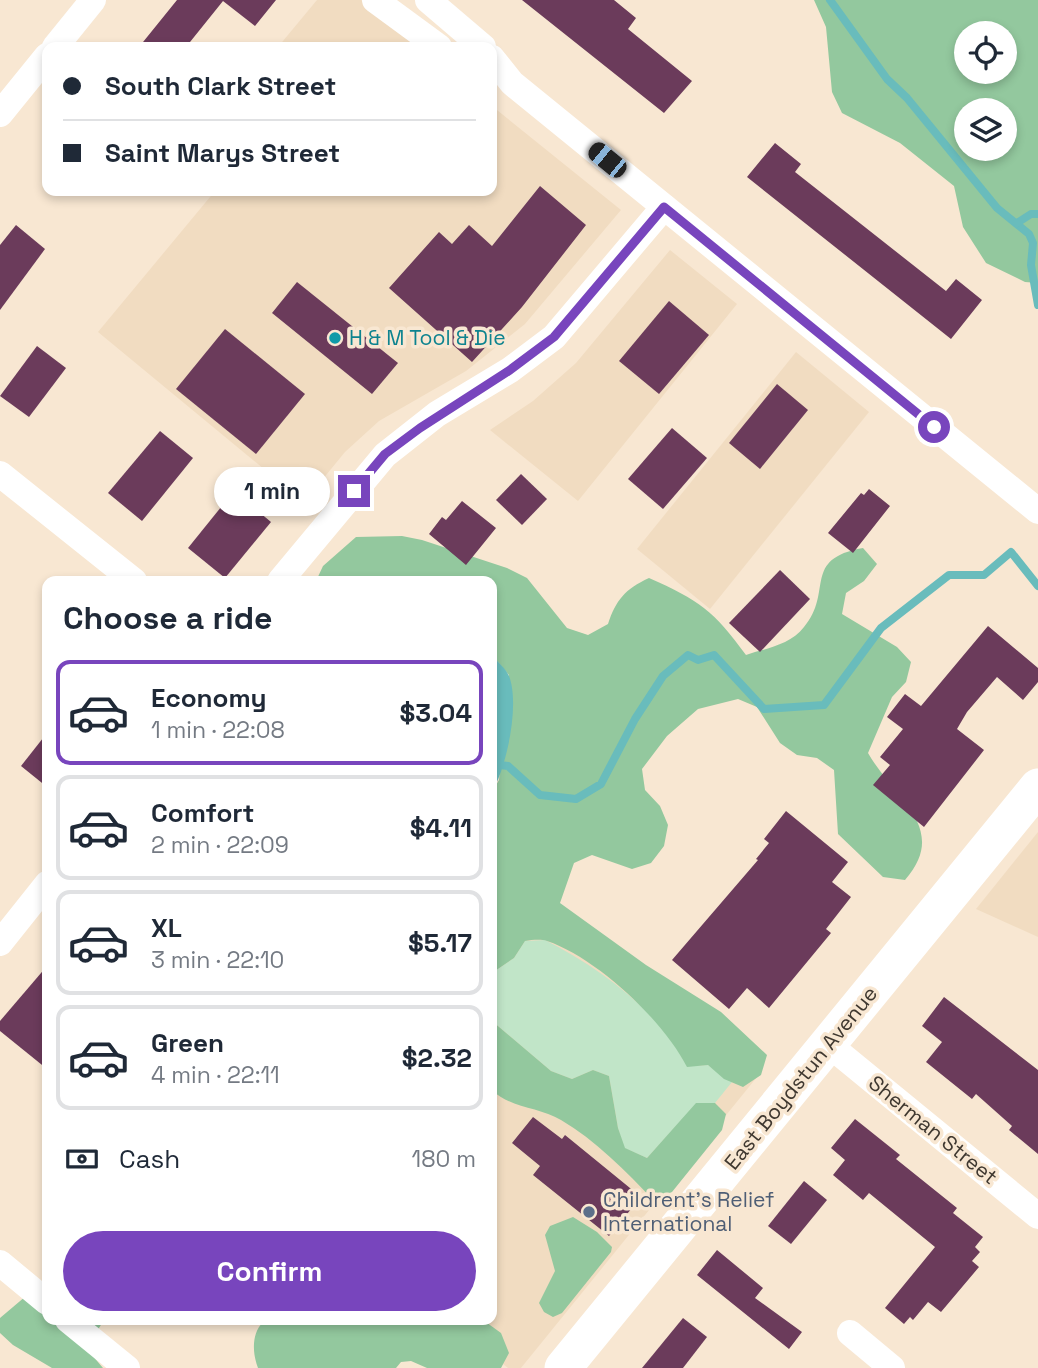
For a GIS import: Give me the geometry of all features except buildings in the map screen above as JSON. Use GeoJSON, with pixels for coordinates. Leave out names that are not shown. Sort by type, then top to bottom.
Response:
{"type":"FeatureCollection","features":[{"type":"Feature","properties":{"kind":"street"},"geometry":{"type":"LineString","coordinates":[[59,42],[93,0]]}},
{"type":"Feature","properties":{"kind":"street"},"geometry":{"type":"LineString","coordinates":[[375,0],[432,42]]}},
{"type":"Feature","properties":{"kind":"street"},"geometry":{"type":"LineString","coordinates":[[428,0],[477,42]]}},
{"type":"Feature","properties":{"kind":"street"},"geometry":{"type":"LineString","coordinates":[[0,114],[42,62]]}},
{"type":"Feature","properties":{"kind":"street"},"geometry":{"type":"LineString","coordinates":[[502,78],[1038,511]]}},
{"type":"Feature","properties":{"kind":"street"},"geometry":{"type":"LineString","coordinates":[[284,576],[385,454],[437,414],[510,370],[554,337],[664,207]]}},
{"type":"Feature","properties":{"kind":"street"},"geometry":{"type":"LineString","coordinates":[[0,474],[128,576]]}},
{"type":"Feature","properties":{"kind":"street","name":"East Boydstun Avenue"},"geometry":{"type":"LineString","coordinates":[[563,1368],[1038,787]]}},
{"type":"Feature","properties":{"kind":"street"},"geometry":{"type":"LineString","coordinates":[[0,943],[42,890]]}},
{"type":"Feature","properties":{"kind":"street","name":"Sherman Street"},"geometry":{"type":"LineString","coordinates":[[828,1044],[1038,1216]]}},
{"type":"Feature","properties":{"kind":"street"},"geometry":{"type":"LineString","coordinates":[[0,1263],[42,1298]]}},
{"type":"Feature","properties":{"kind":"street"},"geometry":{"type":"LineString","coordinates":[[74,1325],[128,1368]]}},
{"type":"Feature","properties":{"kind":"street"},"geometry":{"type":"LineString","coordinates":[[850,1333],[892,1368]]}},
{"type":"Feature","properties":{"kind":"shaded area"},"geometry":{"type":"Polygon","coordinates":[[[317,0],[361,0],[413,42],[282,42],[317,0]]]}},
{"type":"Feature","properties":{"kind":"shaded area"},"geometry":{"type":"Polygon","coordinates":[[[497,110],[621,210],[525,324],[466,371],[379,421],[345,452],[304,502],[98,332],[211,196],[497,196],[497,110]]]}},
{"type":"Feature","properties":{"kind":"shaded area"},"geometry":{"type":"Polygon","coordinates":[[[670,250],[737,304],[578,501],[490,430],[533,401],[576,363],[670,250]]]}},
{"type":"Feature","properties":{"kind":"shaded area"},"geometry":{"type":"Polygon","coordinates":[[[796,352],[869,412],[710,609],[637,549],[796,352]]]}},
{"type":"Feature","properties":{"kind":"shaded area"},"geometry":{"type":"Polygon","coordinates":[[[1038,832],[1038,937],[976,909],[1038,832]]]}},
{"type":"Feature","properties":{"kind":"shaded area"},"geometry":{"type":"Polygon","coordinates":[[[497,882],[757,1077],[521,1368],[508,1368],[454,1325],[497,1325],[497,882]]]}},
{"type":"Feature","properties":{"kind":"green space"},"geometry":{"type":"Polygon","coordinates":[[[814,0],[1038,0],[1038,283],[1025,282],[986,263],[963,227],[954,186],[900,143],[842,113],[832,92],[826,27],[814,0]]]}},
{"type":"Feature","properties":{"kind":"green space"},"geometry":{"type":"Polygon","coordinates":[[[402,536],[422,540],[507,568],[527,578],[567,628],[588,635],[608,624],[622,596],[649,578],[681,593],[704,608],[746,655],[785,642],[804,627],[813,614],[825,569],[832,560],[844,553],[863,548],[877,564],[864,581],[846,593],[842,614],[897,647],[911,662],[906,682],[892,697],[868,753],[913,813],[920,828],[922,844],[918,861],[905,880],[883,877],[838,834],[834,770],[817,758],[797,755],[780,743],[757,707],[738,699],[698,709],[667,736],[642,769],[645,790],[660,806],[668,825],[664,846],[651,863],[632,869],[592,855],[574,863],[560,903],[646,965],[721,1012],[767,1055],[761,1075],[743,1087],[724,1079],[708,1065],[687,1067],[662,1030],[627,993],[587,961],[545,940],[525,941],[514,958],[497,970],[497,783],[509,675],[497,661],[497,576],[318,576],[323,566],[356,537],[402,536]]]}},
{"type":"Feature","properties":{"kind":"green space"},"geometry":{"type":"Polygon","coordinates":[[[545,940],[606,977],[644,1009],[675,1046],[687,1066],[708,1065],[732,1082],[715,1103],[696,1104],[647,1158],[624,1148],[609,1076],[593,1070],[572,1079],[551,1071],[497,1025],[497,970],[514,958],[525,941],[545,940]]]}},
{"type":"Feature","properties":{"kind":"green space"},"geometry":{"type":"Polygon","coordinates":[[[497,1025],[551,1071],[572,1079],[593,1070],[609,1076],[618,1128],[625,1148],[647,1158],[696,1103],[715,1103],[726,1114],[722,1130],[672,1192],[653,1200],[610,1157],[574,1128],[552,1116],[499,1096],[497,1025]]]}},
{"type":"Feature","properties":{"kind":"green space"},"geometry":{"type":"Polygon","coordinates":[[[573,1217],[597,1232],[612,1247],[611,1252],[562,1313],[553,1317],[544,1312],[539,1303],[555,1271],[545,1235],[550,1226],[573,1217]]]}},
{"type":"Feature","properties":{"kind":"green space"},"geometry":{"type":"Polygon","coordinates":[[[42,1290],[42,1325],[101,1325],[89,1344],[92,1355],[103,1368],[52,1368],[13,1345],[0,1333],[0,1318],[26,1296],[42,1290]]]}},
{"type":"Feature","properties":{"kind":"green space"},"geometry":{"type":"Polygon","coordinates":[[[260,1325],[490,1325],[501,1333],[509,1353],[501,1368],[427,1368],[411,1361],[401,1362],[396,1368],[258,1368],[254,1342],[260,1325]]]}},
{"type":"Feature","properties":{"kind":"water"},"geometry":{"type":"Polygon","coordinates":[[[497,660],[509,676],[513,702],[503,767],[497,781],[497,660]]]}},
{"type":"Feature","properties":{"kind":"waterway"},"geometry":{"type":"LineString","coordinates":[[830,0],[887,79],[907,98],[997,208],[1029,234],[1033,243],[1031,265],[1038,305]]}},
{"type":"Feature","properties":{"kind":"waterway"},"geometry":{"type":"LineString","coordinates":[[1017,223],[1031,214],[1038,214]]}},
{"type":"Feature","properties":{"kind":"waterway"},"geometry":{"type":"LineString","coordinates":[[497,765],[508,766],[540,795],[576,799],[601,784],[635,719],[663,676],[688,655],[698,660],[714,655],[764,709],[824,705],[881,628],[949,575],[984,575],[1011,552],[1038,586]]}},
{"type":"Feature","properties":{"kind":"place","name":"H & M Tool & Die"},"geometry":{"type":"Point","coordinates":[335,338]}},
{"type":"Feature","properties":{"kind":"place","name":"Childrent's Relief International"},"geometry":{"type":"Point","coordinates":[589,1212]}},
{"type":"Feature","properties":{"kind":"route"},"geometry":{"type":"LineString","coordinates":[[354,491],[385,454],[437,414],[510,370],[554,337],[664,207],[934,427]]}}]}
